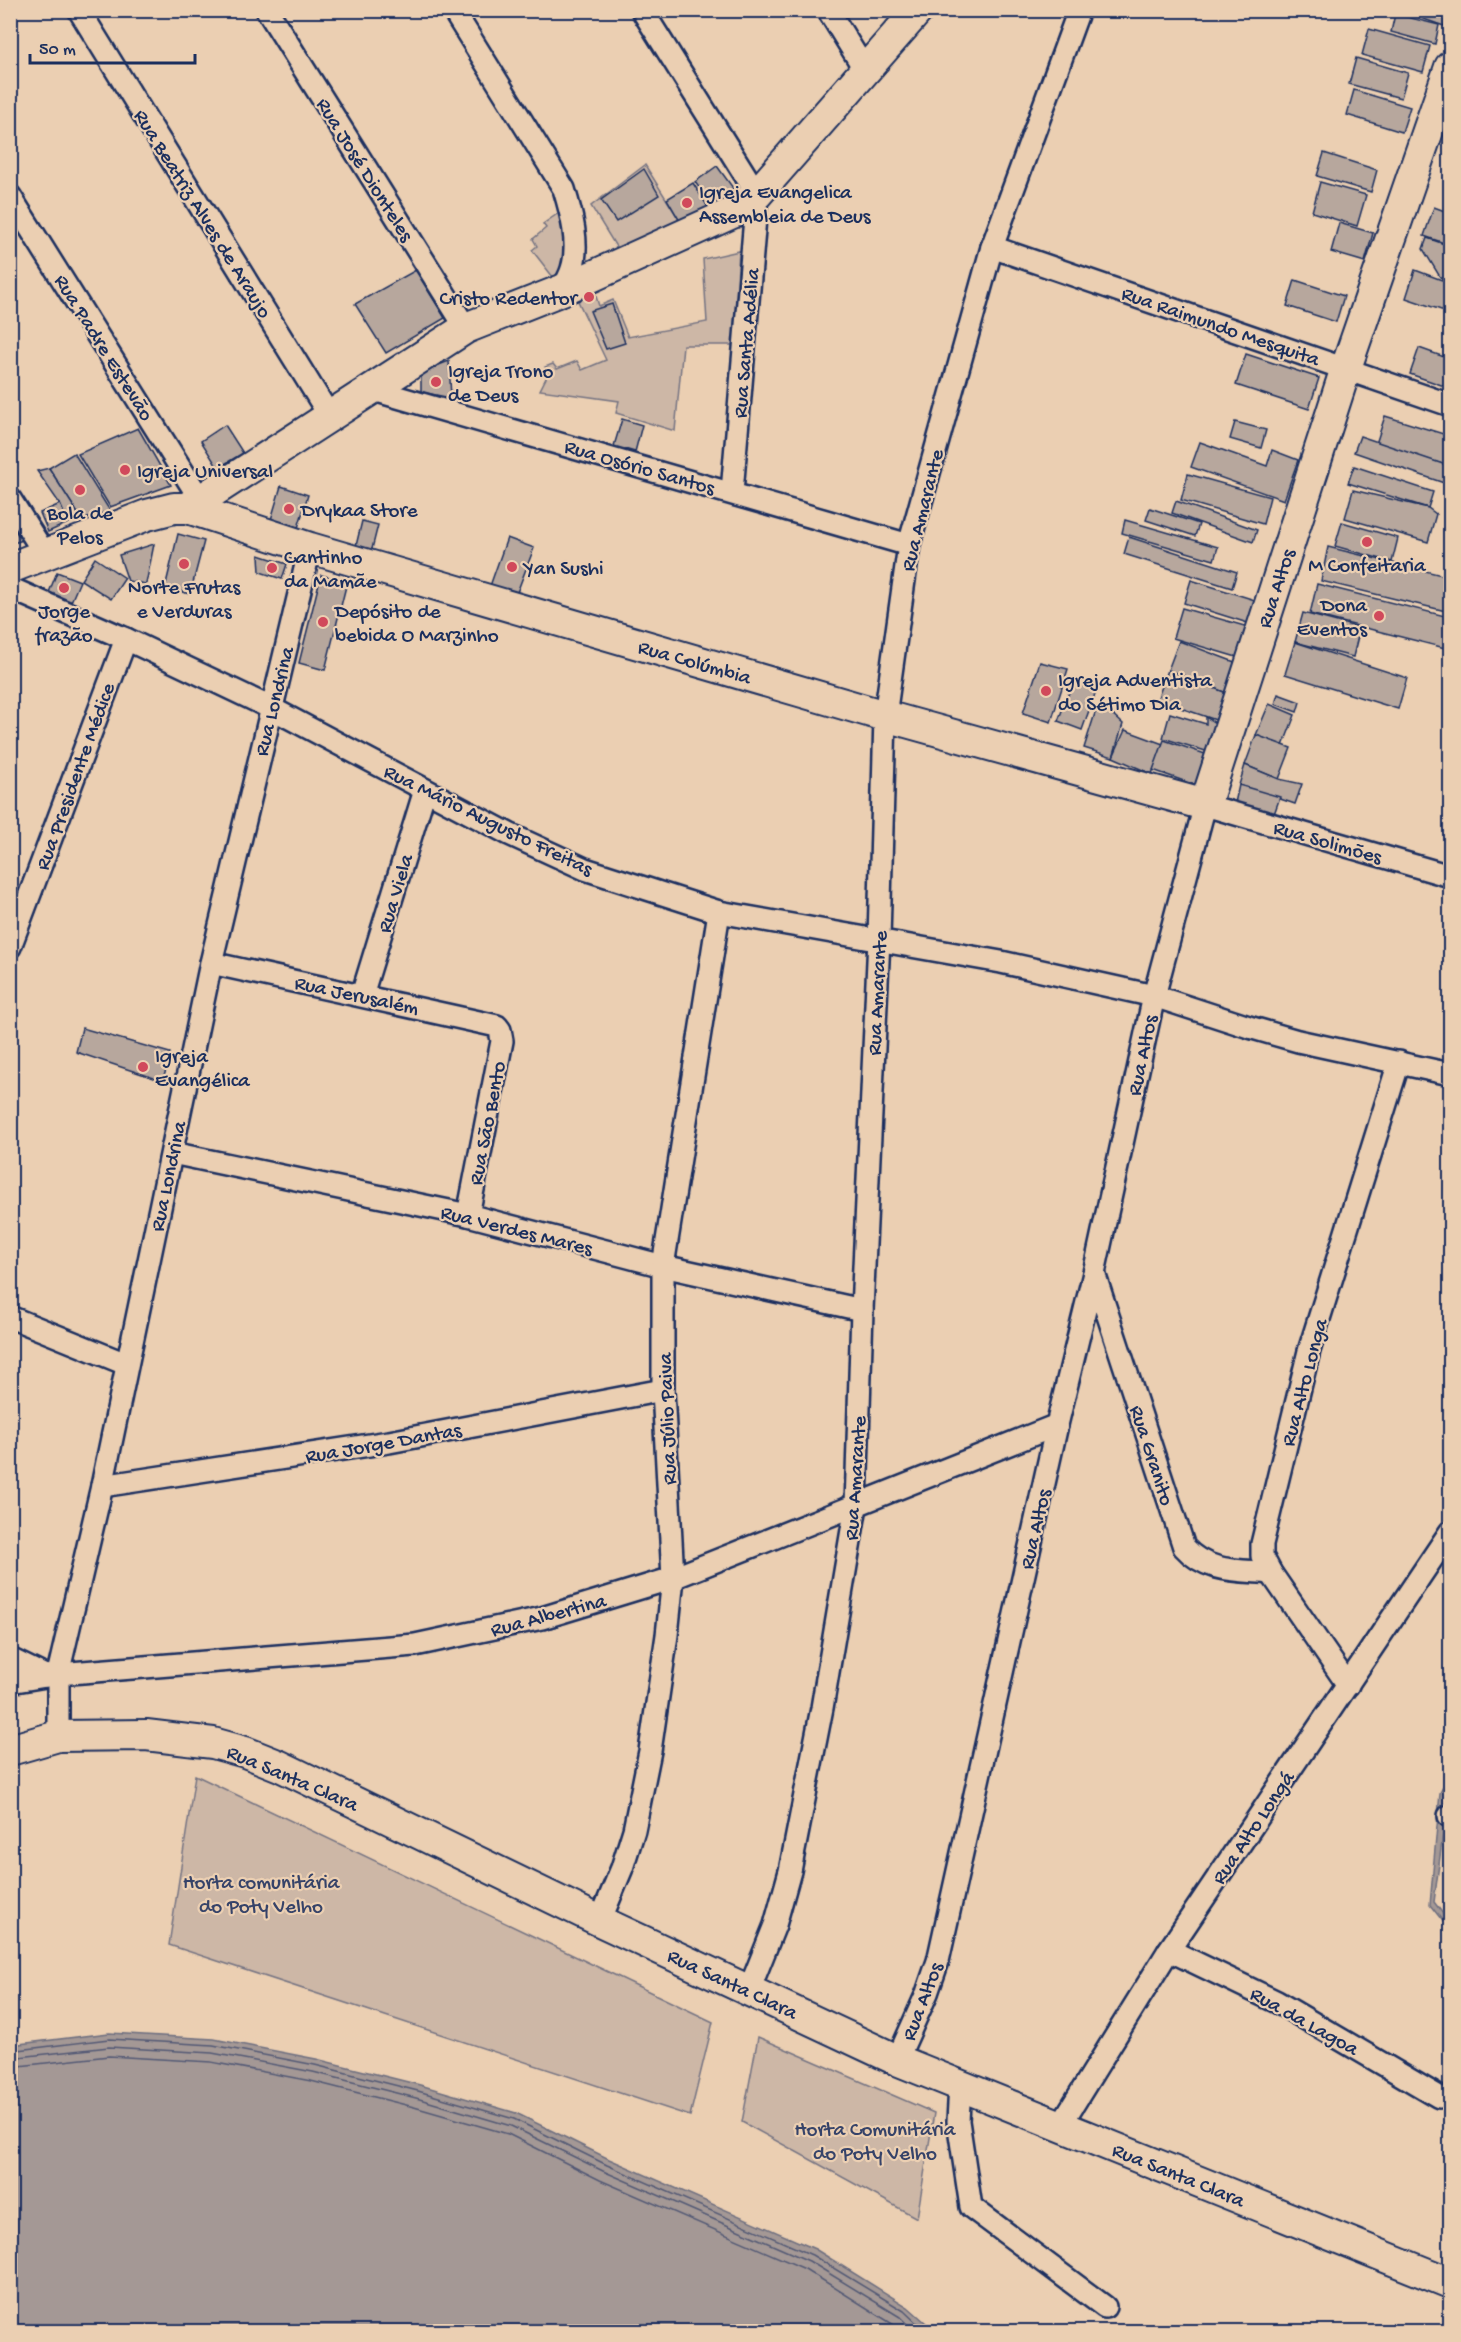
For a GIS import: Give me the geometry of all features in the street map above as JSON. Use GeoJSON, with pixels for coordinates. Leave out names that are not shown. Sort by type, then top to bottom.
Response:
{"type":"FeatureCollection","features":[{"type":"Feature","properties":{"kind":"street","name":"Rua Beatriz Alves de Araujo"},"geometry":{"type":"LineString","coordinates":[[79,10],[329,415]]}},
{"type":"Feature","properties":{"kind":"street","name":"Rua José Dionteles"},"geometry":{"type":"LineString","coordinates":[[267,10],[466,328]]}},
{"type":"Feature","properties":{"kind":"street"},"geometry":{"type":"LineString","coordinates":[[453,10],[564,189],[570,208],[575,250],[573,268],[562,290]]}},
{"type":"Feature","properties":{"kind":"street"},"geometry":{"type":"LineString","coordinates":[[642,10],[757,194]]}},
{"type":"Feature","properties":{"kind":"street"},"geometry":{"type":"LineString","coordinates":[[828,10],[866,70]]}},
{"type":"Feature","properties":{"kind":"street"},"geometry":{"type":"LineString","coordinates":[[10,568],[147,516],[194,503],[466,328],[562,290],[732,213],[757,194],[918,10]]}},
{"type":"Feature","properties":{"kind":"street","name":"Rua Amarante"},"geometry":{"type":"LineString","coordinates":[[749,1990],[776,1925],[790,1871],[822,1708],[856,1506],[862,1310],[879,939],[885,716],[909,545],[992,246],[1079,10]]}},
{"type":"Feature","properties":{"kind":"street","name":"Rua Altos"},"geometry":{"type":"LineString","coordinates":[[897,2060],[927,1993],[938,1961],[1057,1425],[1094,1273],[1154,996],[1205,805],[1346,368],[1450,67]]}},
{"type":"Feature","properties":{"kind":"street","name":"Rua Santa Adélia"},"geometry":{"type":"LineString","coordinates":[[732,492],[757,194]]}},
{"type":"Feature","properties":{"kind":"street","name":"Rua Padre Estevão"},"geometry":{"type":"LineString","coordinates":[[10,196],[194,503]]}},
{"type":"Feature","properties":{"kind":"street","name":"Rua Raimundo Mesquita"},"geometry":{"type":"LineString","coordinates":[[992,246],[1450,405]]}},
{"type":"Feature","properties":{"kind":"street","name":"Rua Osório Santos"},"geometry":{"type":"LineString","coordinates":[[369,389],[909,545]]}},
{"type":"Feature","properties":{"kind":"street"},"geometry":{"type":"LineString","coordinates":[[10,499],[46,556]]}},
{"type":"Feature","properties":{"kind":"street","name":"Rua Colúmbia"},"geometry":{"type":"LineString","coordinates":[[194,503],[310,548],[885,716],[1205,805]]}},
{"type":"Feature","properties":{"kind":"street","name":"Rua Londrina"},"geometry":{"type":"LineString","coordinates":[[58,1736],[51,1675],[102,1486],[211,963],[310,548]]}},
{"type":"Feature","properties":{"kind":"street","name":"Rua Mário Augusto Freitas"},"geometry":{"type":"LineString","coordinates":[[10,588],[126,639],[271,708],[509,834],[585,869],[719,912],[1001,962],[1154,996],[1288,1038],[1450,1074]]}},
{"type":"Feature","properties":{"kind":"street","name":"Rua Presidente Médice"},"geometry":{"type":"LineString","coordinates":[[10,947],[126,639]]}},
{"type":"Feature","properties":{"kind":"street","name":"Rua Viela"},"geometry":{"type":"LineString","coordinates":[[362,995],[425,790]]}},
{"type":"Feature","properties":{"kind":"street","name":"Rua Solimões"},"geometry":{"type":"LineString","coordinates":[[1205,805],[1450,876]]}},
{"type":"Feature","properties":{"kind":"street","name":"Rua Júlio Paiva"},"geometry":{"type":"LineString","coordinates":[[600,1921],[622,1868],[634,1830],[650,1751],[673,1578],[663,1390],[663,1266],[719,912]]}},
{"type":"Feature","properties":{"kind":"street","name":"Rua Jerusalém"},"geometry":{"type":"LineString","coordinates":[[211,963],[492,1023],[500,1030]]}},
{"type":"Feature","properties":{"kind":"street","name":"Rua São Bento"},"geometry":{"type":"LineString","coordinates":[[468,1215],[502,1041],[500,1030]]}},
{"type":"Feature","properties":{"kind":"street","name":"Rua Alto Longa"},"geometry":{"type":"LineString","coordinates":[[1348,1685],[1271,1573],[1262,1556],[1262,1544],[1309,1351],[1399,1062]]}},
{"type":"Feature","properties":{"kind":"street","name":"Rua Verdes Mares"},"geometry":{"type":"LineString","coordinates":[[172,1153],[468,1215],[663,1266],[862,1310]]}},
{"type":"Feature","properties":{"kind":"street","name":"Rua Granito"},"geometry":{"type":"LineString","coordinates":[[1094,1273],[1184,1547],[1191,1556],[1210,1567],[1271,1573]]}},
{"type":"Feature","properties":{"kind":"street"},"geometry":{"type":"LineString","coordinates":[[10,1317],[126,1364]]}},
{"type":"Feature","properties":{"kind":"street","name":"Rua Jorge Dantas"},"geometry":{"type":"LineString","coordinates":[[102,1486],[389,1442],[663,1390]]}},
{"type":"Feature","properties":{"kind":"street","name":"Rua Albertina"},"geometry":{"type":"LineString","coordinates":[[10,1682],[51,1675],[415,1645],[542,1618],[673,1578],[1057,1425]]}},
{"type":"Feature","properties":{"kind":"street","name":"Rua Alto Longá"},"geometry":{"type":"LineString","coordinates":[[1060,2127],[1169,1950],[1450,1532]]}},
{"type":"Feature","properties":{"kind":"street"},"geometry":{"type":"LineString","coordinates":[[10,1659],[51,1675]]}},
{"type":"Feature","properties":{"kind":"street","name":"Rua Santa Clara"},"geometry":{"type":"LineString","coordinates":[[10,1750],[58,1736],[146,1735],[213,1743],[245,1752],[280,1766],[600,1921],[897,2060],[1450,2283]]}},
{"type":"Feature","properties":{"kind":"street","name":"Rua da Lagoa"},"geometry":{"type":"LineString","coordinates":[[1169,1950],[1277,2002],[1438,2097]]}},
{"type":"Feature","properties":{"kind":"street"},"geometry":{"type":"LineString","coordinates":[[960,2085],[958,2121],[971,2207],[1105,2307]]}},
{"type":"Feature","properties":{"kind":"green space"},"geometry":{"type":"Polygon","coordinates":[[[645,165],[680,221],[618,250],[591,206],[645,165]]]}},
{"type":"Feature","properties":{"kind":"green space"},"geometry":{"type":"Polygon","coordinates":[[[563,210],[568,268],[556,278],[532,250],[537,246],[533,239],[546,228],[543,224],[563,210]]]}},
{"type":"Feature","properties":{"kind":"green space"},"geometry":{"type":"Polygon","coordinates":[[[739,251],[733,345],[683,345],[675,431],[616,413],[619,401],[540,390],[549,372],[545,367],[553,364],[557,369],[577,361],[582,370],[606,360],[578,301],[595,293],[599,306],[613,300],[628,337],[707,322],[703,259],[739,251]]]}},
{"type":"Feature","properties":{"kind":"green space","name":"Horta comunitária do Poty Velho"},"geometry":{"type":"Polygon","coordinates":[[[195,1775],[713,2022],[690,2116],[169,1945],[195,1775]]]}},
{"type":"Feature","properties":{"kind":"green space","name":"Horta Comunitária do Poty Velho"},"geometry":{"type":"Polygon","coordinates":[[[758,2037],[934,2113],[917,2218],[742,2122],[758,2037]]]}},
{"type":"Feature","properties":{"kind":"water"},"geometry":{"type":"Polygon","coordinates":[[[1450,1772],[1450,1790],[1434,1902],[1450,1923],[1450,1930],[1430,1905],[1440,1793],[1450,1772]]]}},
{"type":"Feature","properties":{"kind":"water"},"geometry":{"type":"Polygon","coordinates":[[[109,2033],[214,2039],[316,2059],[420,2085],[516,2113],[609,2159],[815,2249],[908,2307],[935,2331],[11,2331],[11,2045],[109,2033]]]}},
{"type":"Feature","properties":{"kind":"building"},"geometry":{"type":"Polygon","coordinates":[[[1420,10],[1449,10],[1444,26],[1418,17],[1420,10]]]}},
{"type":"Feature","properties":{"kind":"building"},"geometry":{"type":"Polygon","coordinates":[[[1395,14],[1439,25],[1435,44],[1391,32],[1395,14]]]}},
{"type":"Feature","properties":{"kind":"building"},"geometry":{"type":"Polygon","coordinates":[[[1369,29],[1430,46],[1423,72],[1362,55],[1369,29]]]}},
{"type":"Feature","properties":{"kind":"building"},"geometry":{"type":"Polygon","coordinates":[[[1356,58],[1408,73],[1401,98],[1349,84],[1356,58]]]}},
{"type":"Feature","properties":{"kind":"building"},"geometry":{"type":"Polygon","coordinates":[[[1354,90],[1410,107],[1402,132],[1347,115],[1354,90]]]}},
{"type":"Feature","properties":{"kind":"building"},"geometry":{"type":"Polygon","coordinates":[[[1324,153],[1377,170],[1371,192],[1317,176],[1324,153]]]}},
{"type":"Feature","properties":{"kind":"building"},"geometry":{"type":"Polygon","coordinates":[[[717,166],[733,188],[711,204],[695,182],[717,166]]]}},
{"type":"Feature","properties":{"kind":"building"},"geometry":{"type":"Polygon","coordinates":[[[644,169],[659,195],[616,222],[601,200],[644,169]]]}},
{"type":"Feature","properties":{"kind":"building"},"geometry":{"type":"Polygon","coordinates":[[[1320,182],[1366,195],[1357,226],[1312,212],[1320,182]]]}},
{"type":"Feature","properties":{"kind":"building","name":"Igreja Evangelica Assembleia de Deus"},"geometry":{"type":"Polygon","coordinates":[[[693,183],[708,207],[681,223],[667,199],[693,183]]]}},
{"type":"Feature","properties":{"kind":"building"},"geometry":{"type":"Polygon","coordinates":[[[1434,207],[1450,213],[1450,245],[1424,236],[1434,207]]]}},
{"type":"Feature","properties":{"kind":"building"},"geometry":{"type":"Polygon","coordinates":[[[1339,223],[1373,233],[1365,262],[1331,252],[1339,223]]]}},
{"type":"Feature","properties":{"kind":"building"},"geometry":{"type":"Polygon","coordinates":[[[1427,238],[1450,246],[1450,281],[1440,277],[1423,249],[1427,238]]]}},
{"type":"Feature","properties":{"kind":"building"},"geometry":{"type":"Polygon","coordinates":[[[416,270],[445,318],[386,353],[355,304],[416,270]]]}},
{"type":"Feature","properties":{"kind":"building"},"geometry":{"type":"Polygon","coordinates":[[[1415,270],[1450,283],[1450,313],[1406,298],[1415,270]]]}},
{"type":"Feature","properties":{"kind":"building"},"geometry":{"type":"Polygon","coordinates":[[[1295,280],[1344,296],[1336,322],[1287,306],[1295,280]]]}},
{"type":"Feature","properties":{"kind":"building"},"geometry":{"type":"Polygon","coordinates":[[[612,304],[625,343],[606,349],[590,311],[612,304]]]}},
{"type":"Feature","properties":{"kind":"building"},"geometry":{"type":"Polygon","coordinates":[[[1419,348],[1450,359],[1450,376],[1447,387],[1410,374],[1419,348]]]}},
{"type":"Feature","properties":{"kind":"building"},"geometry":{"type":"Polygon","coordinates":[[[1246,354],[1319,378],[1309,409],[1236,385],[1246,354]]]}},
{"type":"Feature","properties":{"kind":"building","name":"Igreja Trono de Deus"},"geometry":{"type":"Polygon","coordinates":[[[449,361],[451,398],[421,392],[421,372],[449,361]]]}},
{"type":"Feature","properties":{"kind":"building"},"geometry":{"type":"Polygon","coordinates":[[[1385,416],[1450,436],[1449,466],[1376,444],[1385,416]]]}},
{"type":"Feature","properties":{"kind":"building"},"geometry":{"type":"Polygon","coordinates":[[[622,419],[642,425],[635,452],[614,446],[622,419]]]}},
{"type":"Feature","properties":{"kind":"building"},"geometry":{"type":"Polygon","coordinates":[[[1235,422],[1266,430],[1261,448],[1230,439],[1235,422]]]}},
{"type":"Feature","properties":{"kind":"building"},"geometry":{"type":"Polygon","coordinates":[[[225,425],[243,453],[218,468],[201,441],[225,425]]]}},
{"type":"Feature","properties":{"kind":"building","name":"Igreja Universal"},"geometry":{"type":"Polygon","coordinates":[[[138,428],[171,485],[110,507],[78,454],[138,428]]]}},
{"type":"Feature","properties":{"kind":"building"},"geometry":{"type":"Polygon","coordinates":[[[1360,436],[1449,466],[1444,483],[1354,452],[1360,436]]]}},
{"type":"Feature","properties":{"kind":"building"},"geometry":{"type":"Polygon","coordinates":[[[1200,442],[1267,466],[1272,450],[1298,460],[1284,500],[1191,467],[1200,442]]]}},
{"type":"Feature","properties":{"kind":"building","name":"Bola de Pelos"},"geometry":{"type":"Polygon","coordinates":[[[74,453],[110,511],[82,520],[49,468],[74,453]]]}},
{"type":"Feature","properties":{"kind":"building"},"geometry":{"type":"Polygon","coordinates":[[[1354,466],[1433,492],[1428,508],[1348,483],[1354,466]]]}},
{"type":"Feature","properties":{"kind":"building"},"geometry":{"type":"Polygon","coordinates":[[[49,468],[82,520],[68,523],[60,504],[37,471],[49,468]]]}},
{"type":"Feature","properties":{"kind":"building"},"geometry":{"type":"Polygon","coordinates":[[[1188,474],[1270,497],[1263,524],[1181,500],[1188,474]]]}},
{"type":"Feature","properties":{"kind":"building","name":"Drykaa Store"},"geometry":{"type":"Polygon","coordinates":[[[281,486],[308,495],[297,531],[270,523],[281,486]]]}},
{"type":"Feature","properties":{"kind":"building"},"geometry":{"type":"Polygon","coordinates":[[[1353,490],[1428,508],[1436,514],[1428,542],[1345,518],[1353,490]]]}},
{"type":"Feature","properties":{"kind":"building"},"geometry":{"type":"Polygon","coordinates":[[[1176,501],[1257,530],[1253,542],[1172,513],[1176,501]]]}},
{"type":"Feature","properties":{"kind":"building"},"geometry":{"type":"Polygon","coordinates":[[[60,504],[68,523],[48,532],[40,513],[60,504]]]}},
{"type":"Feature","properties":{"kind":"building"},"geometry":{"type":"Polygon","coordinates":[[[1150,508],[1199,524],[1195,536],[1146,520],[1150,508]]]}},
{"type":"Feature","properties":{"kind":"building"},"geometry":{"type":"Polygon","coordinates":[[[10,520],[23,540],[10,544],[10,520]]]}},
{"type":"Feature","properties":{"kind":"building"},"geometry":{"type":"Polygon","coordinates":[[[1125,520],[1218,547],[1214,560],[1122,533],[1125,520]]]}},
{"type":"Feature","properties":{"kind":"building"},"geometry":{"type":"Polygon","coordinates":[[[362,521],[378,525],[371,553],[355,550],[362,521]]]}},
{"type":"Feature","properties":{"kind":"building","name":"M Confeitaria"},"geometry":{"type":"Polygon","coordinates":[[[1342,522],[1398,538],[1392,562],[1335,546],[1342,522]]]}},
{"type":"Feature","properties":{"kind":"building","name":"Norte Frutas e Verduras"},"geometry":{"type":"Polygon","coordinates":[[[178,534],[204,541],[190,594],[165,588],[178,534]]]}},
{"type":"Feature","properties":{"kind":"building"},"geometry":{"type":"Polygon","coordinates":[[[1129,537],[1237,572],[1232,588],[1124,554],[1129,537]]]}},
{"type":"Feature","properties":{"kind":"building","name":"Yan Sushi"},"geometry":{"type":"Polygon","coordinates":[[[507,538],[534,548],[516,595],[490,586],[507,538]]]}},
{"type":"Feature","properties":{"kind":"building"},"geometry":{"type":"Polygon","coordinates":[[[154,544],[146,584],[128,581],[119,555],[154,544]]]}},
{"type":"Feature","properties":{"kind":"building"},"geometry":{"type":"Polygon","coordinates":[[[1328,547],[1450,577],[1450,612],[1321,581],[1328,547]]]}},
{"type":"Feature","properties":{"kind":"building","name":"Cantinho da Mamãe"},"geometry":{"type":"Polygon","coordinates":[[[259,555],[287,564],[282,579],[260,572],[259,555]]]}},
{"type":"Feature","properties":{"kind":"building"},"geometry":{"type":"Polygon","coordinates":[[[95,558],[125,578],[111,599],[81,580],[95,558]]]}},
{"type":"Feature","properties":{"kind":"building","name":"Jorge frazão"},"geometry":{"type":"Polygon","coordinates":[[[57,572],[80,581],[70,604],[48,595],[57,572]]]}},
{"type":"Feature","properties":{"kind":"building","name":"Depósito de bebida O Marzinho"},"geometry":{"type":"Polygon","coordinates":[[[321,575],[347,582],[325,670],[299,663],[321,575]]]}},
{"type":"Feature","properties":{"kind":"building"},"geometry":{"type":"Polygon","coordinates":[[[1191,580],[1258,601],[1251,624],[1184,603],[1191,580]]]}},
{"type":"Feature","properties":{"kind":"building","name":"Dona Eventos"},"geometry":{"type":"Polygon","coordinates":[[[1317,584],[1449,617],[1449,649],[1310,614],[1317,584]]]}},
{"type":"Feature","properties":{"kind":"building"},"geometry":{"type":"Polygon","coordinates":[[[1182,608],[1248,627],[1240,658],[1173,638],[1182,608]]]}},
{"type":"Feature","properties":{"kind":"building"},"geometry":{"type":"Polygon","coordinates":[[[1303,613],[1360,628],[1353,657],[1295,642],[1303,613]]]}},
{"type":"Feature","properties":{"kind":"building"},"geometry":{"type":"Polygon","coordinates":[[[1179,641],[1240,664],[1229,694],[1168,670],[1179,641]]]}},
{"type":"Feature","properties":{"kind":"building"},"geometry":{"type":"Polygon","coordinates":[[[1295,642],[1407,678],[1398,709],[1285,674],[1295,642]]]}},
{"type":"Feature","properties":{"kind":"building","name":"Igreja Adventista do Sétimo Dia"},"geometry":{"type":"Polygon","coordinates":[[[1040,662],[1068,669],[1051,722],[1023,713],[1040,662]]]}},
{"type":"Feature","properties":{"kind":"building"},"geometry":{"type":"Polygon","coordinates":[[[1168,670],[1229,694],[1219,721],[1157,700],[1168,670]]]}},
{"type":"Feature","properties":{"kind":"building"},"geometry":{"type":"Polygon","coordinates":[[[1073,682],[1096,691],[1082,730],[1058,721],[1073,682]]]}},
{"type":"Feature","properties":{"kind":"building"},"geometry":{"type":"Polygon","coordinates":[[[1278,694],[1300,702],[1297,712],[1275,704],[1278,694]]]}},
{"type":"Feature","properties":{"kind":"building"},"geometry":{"type":"Polygon","coordinates":[[[1269,704],[1295,715],[1283,746],[1256,735],[1269,704]]]}},
{"type":"Feature","properties":{"kind":"building"},"geometry":{"type":"Polygon","coordinates":[[[1097,707],[1110,712],[1123,724],[1113,757],[1084,748],[1097,707]]]}},
{"type":"Feature","properties":{"kind":"building"},"geometry":{"type":"Polygon","coordinates":[[[1170,713],[1206,724],[1206,717],[1217,724],[1209,752],[1163,738],[1170,713]]]}},
{"type":"Feature","properties":{"kind":"building"},"geometry":{"type":"Polygon","coordinates":[[[1125,730],[1163,744],[1152,774],[1113,757],[1125,730]]]}},
{"type":"Feature","properties":{"kind":"building"},"geometry":{"type":"Polygon","coordinates":[[[1256,735],[1291,748],[1279,779],[1245,765],[1256,735]]]}},
{"type":"Feature","properties":{"kind":"building"},"geometry":{"type":"Polygon","coordinates":[[[1164,740],[1208,755],[1198,786],[1153,770],[1164,740]]]}},
{"type":"Feature","properties":{"kind":"building"},"geometry":{"type":"Polygon","coordinates":[[[1245,765],[1279,779],[1302,784],[1295,804],[1239,785],[1245,765]]]}},
{"type":"Feature","properties":{"kind":"building"},"geometry":{"type":"Polygon","coordinates":[[[1239,785],[1280,797],[1273,817],[1235,803],[1239,785]]]}},
{"type":"Feature","properties":{"kind":"building","name":"Igreja Evangélica"},"geometry":{"type":"Polygon","coordinates":[[[82,1028],[170,1053],[163,1081],[76,1052],[82,1028]]]}},
{"type":"Feature","properties":{"kind":"place","name":"Igreja Evangelica Assembleia de Deus"},"geometry":{"type":"Point","coordinates":[687,203]}},
{"type":"Feature","properties":{"kind":"place","name":"Cristo Redentor"},"geometry":{"type":"Point","coordinates":[589,297]}},
{"type":"Feature","properties":{"kind":"place","name":"Igreja Trono de Deus"},"geometry":{"type":"Point","coordinates":[436,382]}},
{"type":"Feature","properties":{"kind":"place","name":"Igreja Universal"},"geometry":{"type":"Point","coordinates":[125,470]}},
{"type":"Feature","properties":{"kind":"place","name":"Bola de Pelos"},"geometry":{"type":"Point","coordinates":[80,490]}},
{"type":"Feature","properties":{"kind":"place","name":"Drykaa Store"},"geometry":{"type":"Point","coordinates":[289,509]}},
{"type":"Feature","properties":{"kind":"place","name":"M Confeitaria"},"geometry":{"type":"Point","coordinates":[1367,542]}},
{"type":"Feature","properties":{"kind":"place","name":"Norte Frutas e Verduras"},"geometry":{"type":"Point","coordinates":[184,564]}},
{"type":"Feature","properties":{"kind":"place","name":"Yan Sushi"},"geometry":{"type":"Point","coordinates":[512,567]}},
{"type":"Feature","properties":{"kind":"place","name":"Cantinho da Mamãe"},"geometry":{"type":"Point","coordinates":[272,568]}},
{"type":"Feature","properties":{"kind":"place","name":"Jorge frazão"},"geometry":{"type":"Point","coordinates":[64,588]}},
{"type":"Feature","properties":{"kind":"place","name":"Dona Eventos"},"geometry":{"type":"Point","coordinates":[1379,616]}},
{"type":"Feature","properties":{"kind":"place","name":"Depósito de bebida O Marzinho"},"geometry":{"type":"Point","coordinates":[323,622]}},
{"type":"Feature","properties":{"kind":"place","name":"Igreja Adventista do Sétimo Dia"},"geometry":{"type":"Point","coordinates":[1046,691]}},
{"type":"Feature","properties":{"kind":"place","name":"Igreja Evangélica"},"geometry":{"type":"Point","coordinates":[143,1067]}}]}
